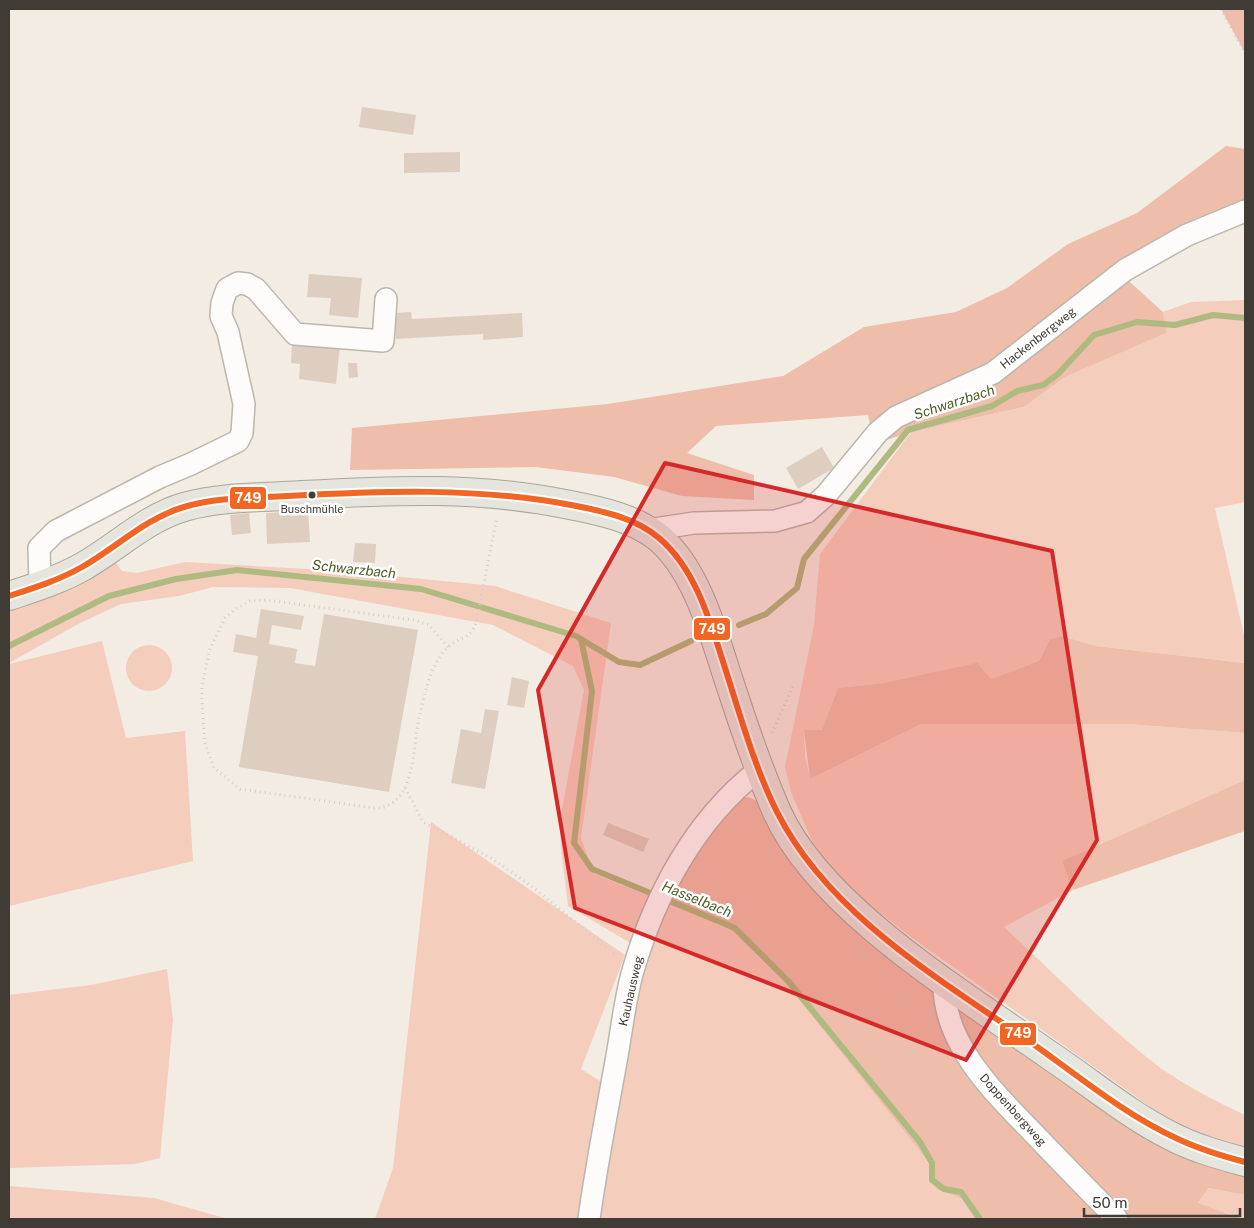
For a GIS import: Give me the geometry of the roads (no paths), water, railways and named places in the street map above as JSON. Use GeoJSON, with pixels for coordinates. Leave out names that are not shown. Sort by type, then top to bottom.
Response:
{"type":"FeatureCollection","features":[{"type":"Feature","properties":{"kind":"main road"},"geometry":{"type":"LineString","coordinates":[[9,596],[84,566],[161,517],[182,508],[218,500],[340,492],[455,491],[501,493],[595,511],[630,521],[648,530],[670,550],[688,574],[715,640],[760,769],[790,837],[823,880],[888,938],[944,981],[1165,1134],[1191,1146],[1245,1162]]}},
{"type":"Feature","properties":{"kind":"street","name":"Hackenbergweg"},"geometry":{"type":"LineString","coordinates":[[648,530],[694,523],[775,521],[807,512],[826,495],[878,432],[896,417],[993,373],[1125,270],[1187,235],[1245,211]]}},
{"type":"Feature","properties":{"kind":"street"},"geometry":{"type":"LineString","coordinates":[[40,585],[39,548],[56,531],[160,477],[191,464],[238,440],[242,433],[244,404],[228,332],[222,316],[222,303],[227,289],[238,283],[247,284],[256,289],[295,334],[383,341],[386,299]]}},
{"type":"Feature","properties":{"kind":"street","name":"Kauhausweg"},"geometry":{"type":"LineString","coordinates":[[589,1219],[598,1158],[635,966],[651,919],[669,877],[719,807],[737,787],[760,769]]}},
{"type":"Feature","properties":{"kind":"street","name":"Doppenbergweg"},"geometry":{"type":"LineString","coordinates":[[944,981],[944,1001],[952,1024],[967,1055],[995,1093],[1117,1219]]}},
{"type":"Feature","properties":{"kind":"waterway","name":"Schwarzbach"},"geometry":{"type":"LineString","coordinates":[[739,625],[766,614],[797,588],[804,559],[908,430],[992,406],[1017,391],[1043,385],[1058,374],[1094,335],[1137,322],[1175,325],[1213,315],[1245,318]]}},
{"type":"Feature","properties":{"kind":"waterway","name":"Schwarzbach"},"geometry":{"type":"LineString","coordinates":[[9,646],[109,596],[176,579],[237,570],[421,589],[576,636],[619,662],[640,665],[691,641]]}},
{"type":"Feature","properties":{"kind":"waterway","name":"Hasselbach"},"geometry":{"type":"LineString","coordinates":[[581,639],[592,691],[574,843],[592,869],[735,928],[789,982],[920,1142],[932,1163],[932,1180],[944,1189],[961,1192],[980,1219]]}},
{"type":"Feature","properties":{"kind":"place","name":"Buschmühle"},"geometry":{"type":"Point","coordinates":[312,495]}}]}
